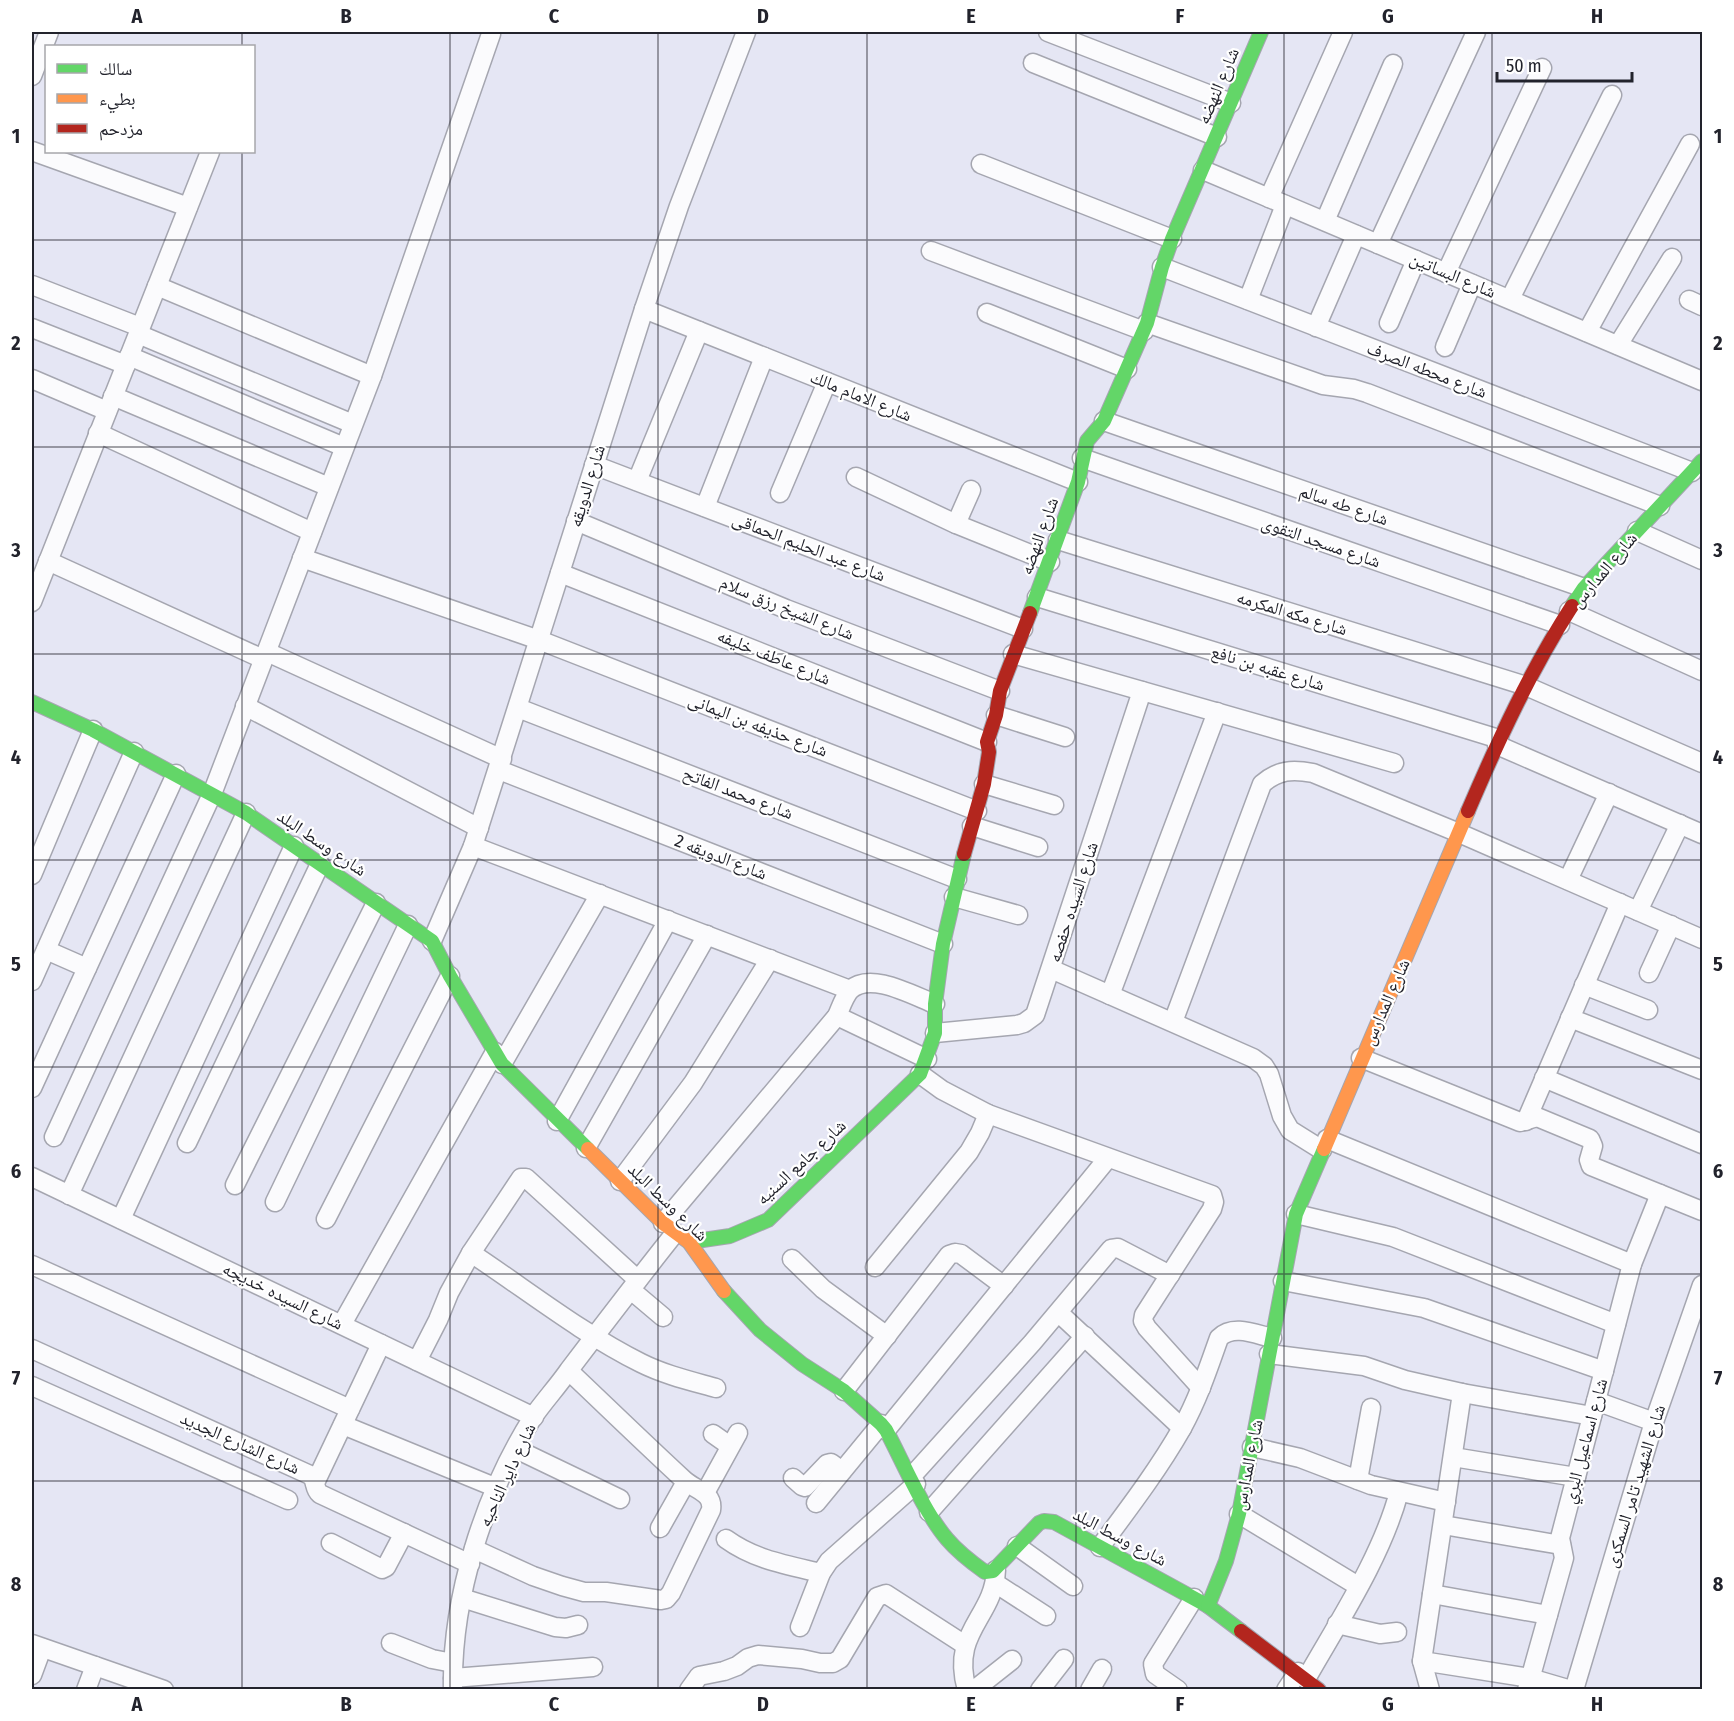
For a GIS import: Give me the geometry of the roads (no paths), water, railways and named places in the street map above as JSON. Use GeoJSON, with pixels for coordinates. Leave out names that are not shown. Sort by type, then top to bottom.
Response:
{"type":"FeatureCollection","features":[{"type":"Feature","properties":{"kind":"street"},"geometry":{"type":"LineString","coordinates":[[32,76],[50,32]]}},
{"type":"Feature","properties":{"kind":"street","name":"شارع الدويقه"},"geometry":{"type":"LineString","coordinates":[[432,941],[473,846],[644,309],[679,206],[746,32]]}},
{"type":"Feature","properties":{"kind":"street"},"geometry":{"type":"LineString","coordinates":[[1048,32],[1231,103]]}},
{"type":"Feature","properties":{"kind":"street"},"geometry":{"type":"LineString","coordinates":[[1248,300],[1277,201],[1343,32]]}},
{"type":"Feature","properties":{"kind":"street"},"geometry":{"type":"LineString","coordinates":[[1378,244],[1476,32]]}},
{"type":"Feature","properties":{"kind":"street","name":"شارع النهضه"},"geometry":{"type":"LineString","coordinates":[[924,1067],[935,1033],[935,1004],[943,945],[957,879],[984,784],[989,752],[987,741],[996,715],[1000,691],[1058,540],[1078,482],[1087,441],[1104,421],[1146,327],[1172,239],[1231,103],[1255,33]]}},
{"type":"Feature","properties":{"kind":"street"},"geometry":{"type":"LineString","coordinates":[[54,1137],[212,794],[372,376],[491,34]]}},
{"type":"Feature","properties":{"kind":"street"},"geometry":{"type":"LineString","coordinates":[[1032,63],[1217,136]]}},
{"type":"Feature","properties":{"kind":"street"},"geometry":{"type":"LineString","coordinates":[[1325,221],[1393,64]]}},
{"type":"Feature","properties":{"kind":"street"},"geometry":{"type":"LineString","coordinates":[[1446,273],[1542,68]]}},
{"type":"Feature","properties":{"kind":"street"},"geometry":{"type":"LineString","coordinates":[[1510,299],[1612,94]]}},
{"type":"Feature","properties":{"kind":"street"},"geometry":{"type":"LineString","coordinates":[[1587,332],[1690,144]]}},
{"type":"Feature","properties":{"kind":"street"},"geometry":{"type":"LineString","coordinates":[[32,151],[188,207]]}},
{"type":"Feature","properties":{"kind":"street"},"geometry":{"type":"LineString","coordinates":[[32,602],[210,153]]}},
{"type":"Feature","properties":{"kind":"street"},"geometry":{"type":"LineString","coordinates":[[981,164],[1172,239]]}},
{"type":"Feature","properties":{"kind":"street","name":"شارع البساتين"},"geometry":{"type":"LineString","coordinates":[[1203,170],[1702,381]]}},
{"type":"Feature","properties":{"kind":"street"},"geometry":{"type":"LineString","coordinates":[[1316,327],[1356,235]]}},
{"type":"Feature","properties":{"kind":"street"},"geometry":{"type":"LineString","coordinates":[[931,251],[1146,327],[1323,385],[1354,388],[1660,506]]}},
{"type":"Feature","properties":{"kind":"street"},"geometry":{"type":"LineString","coordinates":[[1618,345],[1672,258]]}},
{"type":"Feature","properties":{"kind":"street"},"geometry":{"type":"LineString","coordinates":[[1389,323],[1416,260]]}},
{"type":"Feature","properties":{"kind":"street","name":"شارع محطه الصرف"},"geometry":{"type":"LineString","coordinates":[[1162,267],[1316,327],[1697,467]]}},
{"type":"Feature","properties":{"kind":"street"},"geometry":{"type":"LineString","coordinates":[[1445,346],[1472,284]]}},
{"type":"Feature","properties":{"kind":"street"},"geometry":{"type":"LineString","coordinates":[[32,285],[353,424]]}},
{"type":"Feature","properties":{"kind":"street"},"geometry":{"type":"LineString","coordinates":[[157,286],[372,376]]}},
{"type":"Feature","properties":{"kind":"street","name":"شارع الامام مالك"},"geometry":{"type":"LineString","coordinates":[[644,309],[1078,482]]}},
{"type":"Feature","properties":{"kind":"street"},"geometry":{"type":"LineString","coordinates":[[987,313],[1127,369]]}},
{"type":"Feature","properties":{"kind":"street"},"geometry":{"type":"LineString","coordinates":[[32,328],[127,360],[344,447]]}},
{"type":"Feature","properties":{"kind":"street"},"geometry":{"type":"LineString","coordinates":[[638,481],[699,331]]}},
{"type":"Feature","properties":{"kind":"street"},"geometry":{"type":"LineString","coordinates":[[705,507],[764,357]]}},
{"type":"Feature","properties":{"kind":"street"},"geometry":{"type":"LineString","coordinates":[[32,380],[110,403],[329,487]]}},
{"type":"Feature","properties":{"kind":"street"},"geometry":{"type":"LineString","coordinates":[[780,493],[827,382]]}},
{"type":"Feature","properties":{"kind":"street","name":"شارع طه سالم"},"geometry":{"type":"LineString","coordinates":[[1104,421],[1584,588]]}},
{"type":"Feature","properties":{"kind":"street"},"geometry":{"type":"LineString","coordinates":[[98,433],[312,532]]}},
{"type":"Feature","properties":{"kind":"street","name":"شارع مسجد التقوى"},"geometry":{"type":"LineString","coordinates":[[1082,458],[1565,618],[1702,671]]}},
{"type":"Feature","properties":{"kind":"street","name":"شارع عبد الحليم الحماقى"},"geometry":{"type":"LineString","coordinates":[[594,465],[1023,629]]}},
{"type":"Feature","properties":{"kind":"street","name":"شارع المدارس"},"geometry":{"type":"LineString","coordinates":[[1201,1602],[1226,1561],[1239,1514],[1296,1214],[1498,742],[1526,686],[1584,588],[1697,467]]}},
{"type":"Feature","properties":{"kind":"street"},"geometry":{"type":"LineString","coordinates":[[856,477],[956,524],[1050,562]]}},
{"type":"Feature","properties":{"kind":"street"},"geometry":{"type":"LineString","coordinates":[[956,524],[971,490]]}},
{"type":"Feature","properties":{"kind":"street","name":"شارع الشيخ رزق سلام"},"geometry":{"type":"LineString","coordinates":[[576,521],[786,609],[1000,691]]}},
{"type":"Feature","properties":{"kind":"street"},"geometry":{"type":"LineString","coordinates":[[1637,531],[1702,560]]}},
{"type":"Feature","properties":{"kind":"street","name":"شارع مكه المكرمه"},"geometry":{"type":"LineString","coordinates":[[1058,540],[1526,686],[1702,763]]}},
{"type":"Feature","properties":{"kind":"street","name":"شارع حذيفه بن اليمانى"},"geometry":{"type":"LineString","coordinates":[[302,558],[539,640],[974,818],[1038,847]]}},
{"type":"Feature","properties":{"kind":"street","name":"شارع الدويقه 2"},"geometry":{"type":"LineString","coordinates":[[48,561],[265,656],[500,764],[943,945]]}},
{"type":"Feature","properties":{"kind":"street","name":"شارع عاطف خليفه"},"geometry":{"type":"LineString","coordinates":[[560,573],[987,741]]}},
{"type":"Feature","properties":{"kind":"street","name":"شارع عقبه بن نافع"},"geometry":{"type":"LineString","coordinates":[[1037,597],[1498,742],[1702,834]]}},
{"type":"Feature","properties":{"kind":"street"},"geometry":{"type":"LineString","coordinates":[[1013,654],[1394,763]]}},
{"type":"Feature","properties":{"kind":"street","name":"شارع السيده حفصه"},"geometry":{"type":"LineString","coordinates":[[935,1033],[1024,1023],[1039,1009],[1142,691]]}},
{"type":"Feature","properties":{"kind":"street","name":"شارع وسط البلد"},"geometry":{"type":"LineString","coordinates":[[32,702],[93,730],[246,813],[432,941],[499,1058],[557,1121],[676,1232],[724,1291],[760,1330],[801,1364],[844,1391],[884,1427],[929,1512],[945,1537],[964,1557],[985,1572],[995,1576],[1017,1546],[1039,1523],[1049,1521],[1201,1602],[1308,1680]]}},
{"type":"Feature","properties":{"kind":"street"},"geometry":{"type":"LineString","coordinates":[[244,706],[479,828]]}},
{"type":"Feature","properties":{"kind":"street","name":"شارع محمد الفاتح"},"geometry":{"type":"LineString","coordinates":[[518,708],[957,879]]}},
{"type":"Feature","properties":{"kind":"street"},"geometry":{"type":"LineString","coordinates":[[1110,995],[1217,712]]}},
{"type":"Feature","properties":{"kind":"street"},"geometry":{"type":"LineString","coordinates":[[996,715],[1065,737]]}},
{"type":"Feature","properties":{"kind":"street"},"geometry":{"type":"LineString","coordinates":[[32,875],[93,730]]}},
{"type":"Feature","properties":{"kind":"street"},"geometry":{"type":"LineString","coordinates":[[32,981],[134,752]]}},
{"type":"Feature","properties":{"kind":"street"},"geometry":{"type":"LineString","coordinates":[[1173,1022],[1262,784],[1271,776],[1283,771],[1296,770],[1313,773],[1459,833],[1702,939]]}},
{"type":"Feature","properties":{"kind":"street"},"geometry":{"type":"LineString","coordinates":[[32,1088],[176,774]]}},
{"type":"Feature","properties":{"kind":"street"},"geometry":{"type":"LineString","coordinates":[[984,784],[1053,805]]}},
{"type":"Feature","properties":{"kind":"street"},"geometry":{"type":"LineString","coordinates":[[1568,880],[1609,793]]}},
{"type":"Feature","properties":{"kind":"street"},"geometry":{"type":"LineString","coordinates":[[69,1195],[246,813]]}},
{"type":"Feature","properties":{"kind":"street"},"geometry":{"type":"LineString","coordinates":[[1638,911],[1680,824]]}},
{"type":"Feature","properties":{"kind":"street"},"geometry":{"type":"LineString","coordinates":[[121,1219],[294,846]]}},
{"type":"Feature","properties":{"kind":"street"},"geometry":{"type":"LineString","coordinates":[[473,846],[850,990],[866,982],[874,981],[935,1004]]}},
{"type":"Feature","properties":{"kind":"street"},"geometry":{"type":"LineString","coordinates":[[187,1143],[321,864]]}},
{"type":"Feature","properties":{"kind":"street"},"geometry":{"type":"LineString","coordinates":[[342,1324],[499,1058],[600,894]]}},
{"type":"Feature","properties":{"kind":"street"},"geometry":{"type":"LineString","coordinates":[[954,897],[1018,915]]}},
{"type":"Feature","properties":{"kind":"street"},"geometry":{"type":"LineString","coordinates":[[235,1185],[376,903]]}},
{"type":"Feature","properties":{"kind":"street"},"geometry":{"type":"LineString","coordinates":[[1526,1121],[1620,903]]}},
{"type":"Feature","properties":{"kind":"street"},"geometry":{"type":"LineString","coordinates":[[557,1121],[668,920]]}},
{"type":"Feature","properties":{"kind":"street"},"geometry":{"type":"LineString","coordinates":[[275,1202],[408,925]]}},
{"type":"Feature","properties":{"kind":"street"},"geometry":{"type":"LineString","coordinates":[[1649,973],[1671,925]]}},
{"type":"Feature","properties":{"kind":"street"},"geometry":{"type":"LineString","coordinates":[[586,1148],[707,935]]}},
{"type":"Feature","properties":{"kind":"street"},"geometry":{"type":"LineString","coordinates":[[46,950],[87,968]]}},
{"type":"Feature","properties":{"kind":"street"},"geometry":{"type":"LineString","coordinates":[[620,1181],[693,1083],[770,959]]}},
{"type":"Feature","properties":{"kind":"street"},"geometry":{"type":"LineString","coordinates":[[1051,969],[1253,1058],[1264,1066],[1269,1074],[1282,1116],[1290,1130],[1632,1264]]}},
{"type":"Feature","properties":{"kind":"street"},"geometry":{"type":"LineString","coordinates":[[326,1219],[450,976]]}},
{"type":"Feature","properties":{"kind":"street"},"geometry":{"type":"LineString","coordinates":[[1584,985],[1648,1010]]}},
{"type":"Feature","properties":{"kind":"street","name":"شارع داير الناحيه"},"geometry":{"type":"LineString","coordinates":[[453,1677],[462,1598],[472,1557],[496,1488],[534,1417],[837,1016],[850,990]]}},
{"type":"Feature","properties":{"kind":"street"},"geometry":{"type":"LineString","coordinates":[[837,1016],[924,1067],[942,1090],[988,1114],[1209,1193],[1214,1198],[1212,1209],[1144,1315],[1143,1322],[1201,1388]]}},
{"type":"Feature","properties":{"kind":"street"},"geometry":{"type":"LineString","coordinates":[[1570,1018],[1702,1070]]}},
{"type":"Feature","properties":{"kind":"street"},"geometry":{"type":"LineString","coordinates":[[1361,1058],[1520,1122],[1537,1117],[1590,1139],[1593,1146],[1589,1160],[1591,1166],[1702,1211]]}},
{"type":"Feature","properties":{"kind":"street","name":"شارع جامع السنيه"},"geometry":{"type":"LineString","coordinates":[[676,1232],[717,1240],[743,1233],[768,1220],[924,1067]]}},
{"type":"Feature","properties":{"kind":"street"},"geometry":{"type":"LineString","coordinates":[[1544,1078],[1702,1144]]}},
{"type":"Feature","properties":{"kind":"street"},"geometry":{"type":"LineString","coordinates":[[875,1267],[969,1152],[988,1114]]}},
{"type":"Feature","properties":{"kind":"street"},"geometry":{"type":"LineString","coordinates":[[816,1503],[1004,1286],[1108,1158]]}},
{"type":"Feature","properties":{"kind":"street","name":"شارع السيده خديجه"},"geometry":{"type":"LineString","coordinates":[[32,1177],[534,1417]]}},
{"type":"Feature","properties":{"kind":"street"},"geometry":{"type":"LineString","coordinates":[[417,1361],[438,1320],[448,1293],[471,1253],[519,1180],[525,1178],[635,1285],[663,1317]]}},
{"type":"Feature","properties":{"kind":"street","name":"شارع اسماعيل البري"},"geometry":{"type":"LineString","coordinates":[[1529,1684],[1564,1558],[1560,1538],[1632,1264],[1660,1194]]}},
{"type":"Feature","properties":{"kind":"street"},"geometry":{"type":"LineString","coordinates":[[1296,1214],[1393,1238],[1616,1324]]}},
{"type":"Feature","properties":{"kind":"street"},"geometry":{"type":"LineString","coordinates":[[800,1627],[821,1573],[829,1561],[914,1480],[1109,1251],[1118,1248],[1170,1275]]}},
{"type":"Feature","properties":{"kind":"street"},"geometry":{"type":"LineString","coordinates":[[471,1253],[595,1336],[642,1363],[716,1388]]}},
{"type":"Feature","properties":{"kind":"street"},"geometry":{"type":"LineString","coordinates":[[844,1391],[947,1257],[952,1254],[961,1254],[1004,1286]]}},
{"type":"Feature","properties":{"kind":"street"},"geometry":{"type":"LineString","coordinates":[[792,1259],[823,1289],[887,1336]]}},
{"type":"Feature","properties":{"kind":"street"},"geometry":{"type":"LineString","coordinates":[[32,1265],[496,1488]]}},
{"type":"Feature","properties":{"kind":"street"},"geometry":{"type":"LineString","coordinates":[[1283,1281],[1424,1308],[1604,1371]]}},
{"type":"Feature","properties":{"kind":"street","name":"شارع الشهيد تامر السمكرى"},"geometry":{"type":"LineString","coordinates":[[1572,1689],[1654,1422],[1702,1285]]}},
{"type":"Feature","properties":{"kind":"street"},"geometry":{"type":"LineString","coordinates":[[1059,1312],[1182,1428]]}},
{"type":"Feature","properties":{"kind":"street"},"geometry":{"type":"LineString","coordinates":[[1100,1547],[1152,1476],[1182,1428],[1201,1388],[1219,1338],[1233,1330],[1271,1346],[1364,1366],[1405,1380],[1462,1393],[1594,1408],[1654,1422]]}},
{"type":"Feature","properties":{"kind":"street"},"geometry":{"type":"LineString","coordinates":[[929,1512],[1085,1336]]}},
{"type":"Feature","properties":{"kind":"street"},"geometry":{"type":"LineString","coordinates":[[315,1483],[381,1344]]}},
{"type":"Feature","properties":{"kind":"street","name":"شارع الشارع الجديد"},"geometry":{"type":"LineString","coordinates":[[32,1349],[310,1475],[320,1494],[404,1533],[584,1592],[606,1592],[666,1599],[711,1510],[710,1498],[705,1493]]}},
{"type":"Feature","properties":{"kind":"street"},"geometry":{"type":"LineString","coordinates":[[569,1371],[686,1482],[705,1493],[734,1439],[713,1434]]}},
{"type":"Feature","properties":{"kind":"street"},"geometry":{"type":"LineString","coordinates":[[32,1386],[288,1500]]}},
{"type":"Feature","properties":{"kind":"street"},"geometry":{"type":"LineString","coordinates":[[1430,1689],[1422,1661],[1462,1393]]}},
{"type":"Feature","properties":{"kind":"street"},"geometry":{"type":"LineString","coordinates":[[1358,1480],[1371,1408]]}},
{"type":"Feature","properties":{"kind":"street"},"geometry":{"type":"LineString","coordinates":[[1252,1447],[1300,1458],[1358,1480],[1400,1492],[1446,1502]]}},
{"type":"Feature","properties":{"kind":"street"},"geometry":{"type":"LineString","coordinates":[[516,1449],[620,1499]]}},
{"type":"Feature","properties":{"kind":"street"},"geometry":{"type":"LineString","coordinates":[[1453,1457],[1576,1477]]}},
{"type":"Feature","properties":{"kind":"street"},"geometry":{"type":"LineString","coordinates":[[793,1478],[801,1486],[806,1487],[826,1464],[831,1464],[842,1471]]}},
{"type":"Feature","properties":{"kind":"street"},"geometry":{"type":"LineString","coordinates":[[660,1528],[686,1482]]}},
{"type":"Feature","properties":{"kind":"street"},"geometry":{"type":"LineString","coordinates":[[1286,1689],[1308,1680],[1387,1529],[1400,1492]]}},
{"type":"Feature","properties":{"kind":"street"},"geometry":{"type":"LineString","coordinates":[[1239,1514],[1358,1586]]}},
{"type":"Feature","properties":{"kind":"street"},"geometry":{"type":"LineString","coordinates":[[1443,1525],[1561,1545]]}},
{"type":"Feature","properties":{"kind":"street"},"geometry":{"type":"LineString","coordinates":[[331,1543],[383,1569],[404,1533]]}},
{"type":"Feature","properties":{"kind":"street"},"geometry":{"type":"LineString","coordinates":[[726,1539],[741,1550],[758,1558],[821,1573]]}},
{"type":"Feature","properties":{"kind":"street"},"geometry":{"type":"LineString","coordinates":[[1017,1546],[1073,1586]]}},
{"type":"Feature","properties":{"kind":"street"},"geometry":{"type":"LineString","coordinates":[[968,1689],[963,1674],[965,1645],[995,1576],[1046,1616]]}},
{"type":"Feature","properties":{"kind":"street"},"geometry":{"type":"LineString","coordinates":[[689,1689],[699,1676],[724,1671],[754,1656],[802,1659],[827,1664],[840,1659],[881,1594],[886,1594],[965,1645]]}},
{"type":"Feature","properties":{"kind":"street"},"geometry":{"type":"LineString","coordinates":[[1432,1594],[1548,1615]]}},
{"type":"Feature","properties":{"kind":"street"},"geometry":{"type":"LineString","coordinates":[[462,1598],[555,1627],[567,1628],[578,1625]]}},
{"type":"Feature","properties":{"kind":"street"},"geometry":{"type":"LineString","coordinates":[[1178,1689],[1155,1674],[1152,1664],[1201,1602]]}},
{"type":"Feature","properties":{"kind":"street"},"geometry":{"type":"LineString","coordinates":[[1337,1624],[1380,1634],[1397,1632]]}},
{"type":"Feature","properties":{"kind":"street"},"geometry":{"type":"LineString","coordinates":[[391,1643],[432,1659],[453,1677],[593,1668]]}},
{"type":"Feature","properties":{"kind":"street"},"geometry":{"type":"LineString","coordinates":[[32,1676],[37,1646],[159,1689]]}},
{"type":"Feature","properties":{"kind":"street"},"geometry":{"type":"LineString","coordinates":[[974,1689],[1012,1659]]}},
{"type":"Feature","properties":{"kind":"street"},"geometry":{"type":"LineString","coordinates":[[1040,1689],[1064,1659]]}},
{"type":"Feature","properties":{"kind":"street"},"geometry":{"type":"LineString","coordinates":[[1422,1661],[1529,1684],[1572,1689]]}},
{"type":"Feature","properties":{"kind":"street"},"geometry":{"type":"LineString","coordinates":[[86,1689],[95,1666]]}},
{"type":"Feature","properties":{"kind":"street"},"geometry":{"type":"LineString","coordinates":[[1090,1689],[1102,1669]]}}]}
